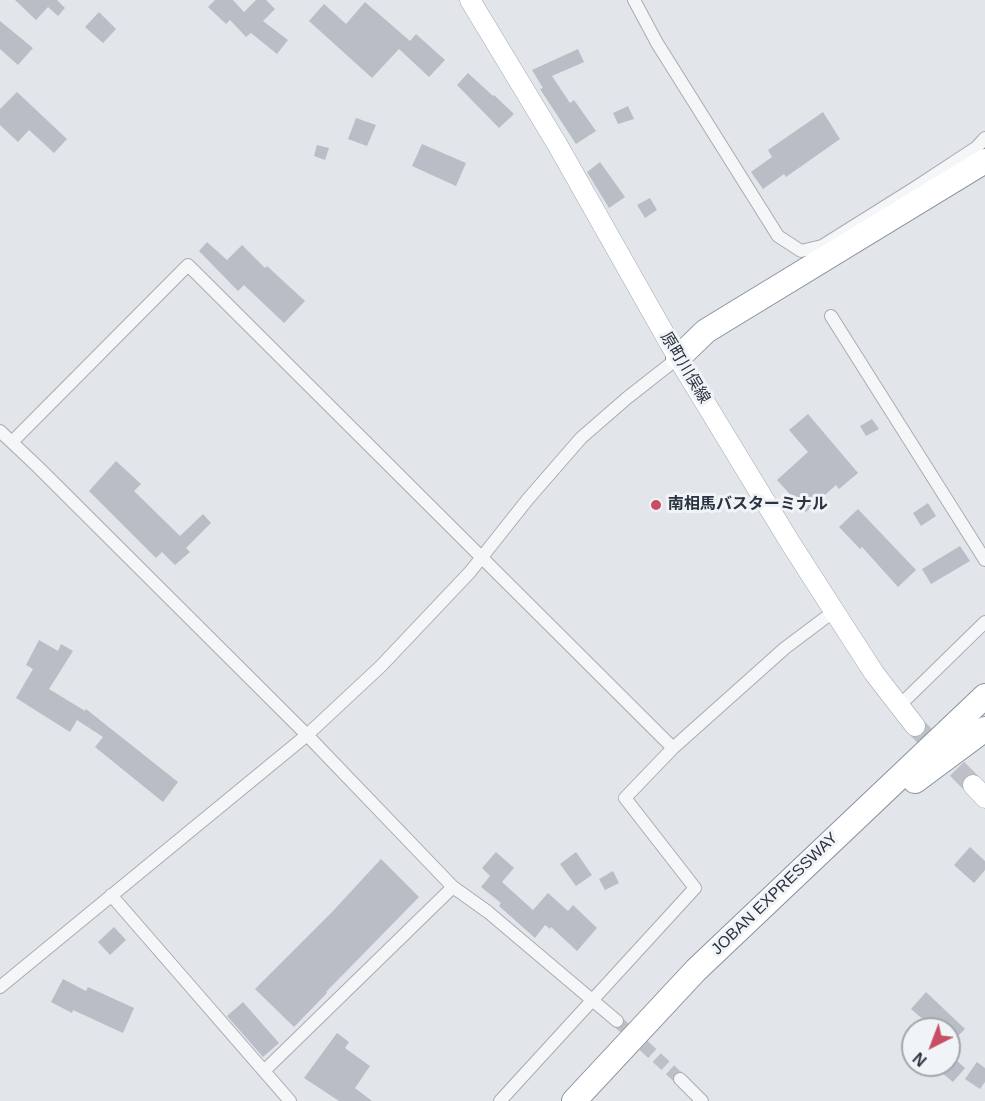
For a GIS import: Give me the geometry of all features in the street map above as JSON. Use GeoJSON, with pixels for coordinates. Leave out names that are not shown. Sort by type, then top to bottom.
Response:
{"type":"FeatureCollection","features":[{"type":"Feature","properties":{"kind":"highway"},"geometry":{"type":"LineString","coordinates":[[678,358],[706,331],[985,161]]}},
{"type":"Feature","properties":{"kind":"highway"},"geometry":{"type":"LineString","coordinates":[[678,358],[712,342],[985,178]]}},
{"type":"Feature","properties":{"kind":"highway","name":"JOBAN EXPRESSWAY"},"geometry":{"type":"LineString","coordinates":[[574,1101],[696,970],[985,696]]}},
{"type":"Feature","properties":{"kind":"highway"},"geometry":{"type":"LineString","coordinates":[[696,970],[754,926],[840,846],[929,769],[985,729]]}},
{"type":"Feature","properties":{"kind":"main road","name":"原町川俣線"},"geometry":{"type":"LineString","coordinates":[[470,0],[556,144],[678,358],[833,612],[874,673],[915,726]]}},
{"type":"Feature","properties":{"kind":"street"},"geometry":{"type":"LineString","coordinates":[[634,0],[657,43],[778,236],[801,251],[822,246],[977,147],[985,138]]}},
{"type":"Feature","properties":{"kind":"street"},"geometry":{"type":"LineString","coordinates":[[12,442],[188,265],[673,748]]}},
{"type":"Feature","properties":{"kind":"street"},"geometry":{"type":"LineString","coordinates":[[831,316],[985,560]]}},
{"type":"Feature","properties":{"kind":"street"},"geometry":{"type":"LineString","coordinates":[[0,987],[307,735],[381,666],[481,558],[581,438],[678,358]]}},
{"type":"Feature","properties":{"kind":"street"},"geometry":{"type":"LineString","coordinates":[[0,431],[307,735],[453,887],[488,912],[617,1022]]}},
{"type":"Feature","properties":{"kind":"street"},"geometry":{"type":"LineString","coordinates":[[500,1101],[695,888],[626,798],[673,748],[785,648],[833,612]]}},
{"type":"Feature","properties":{"kind":"street"},"geometry":{"type":"LineString","coordinates":[[899,706],[985,622]]}},
{"type":"Feature","properties":{"kind":"street"},"geometry":{"type":"LineString","coordinates":[[264,1071],[453,887]]}},
{"type":"Feature","properties":{"kind":"street"},"geometry":{"type":"LineString","coordinates":[[111,895],[290,1101]]}},
{"type":"Feature","properties":{"kind":"street"},"geometry":{"type":"LineString","coordinates":[[680,1079],[702,1101]]}},
{"type":"Feature","properties":{"kind":"building"},"geometry":{"type":"Polygon","coordinates":[[[15,0],[57,0],[65,8],[58,16],[48,7],[36,20],[15,0]]]}},
{"type":"Feature","properties":{"kind":"building"},"geometry":{"type":"Polygon","coordinates":[[[215,0],[233,0],[244,12],[256,0],[266,0],[275,9],[263,21],[288,40],[277,54],[251,33],[246,37],[230,20],[226,24],[208,7],[215,0]]]}},
{"type":"Feature","properties":{"kind":"building"},"geometry":{"type":"Polygon","coordinates":[[[365,2],[410,41],[416,34],[445,60],[429,77],[399,49],[372,78],[309,21],[324,4],[346,24],[365,2]]]}},
{"type":"Feature","properties":{"kind":"building"},"geometry":{"type":"Polygon","coordinates":[[[99,12],[116,29],[103,43],[85,27],[99,12]]]}},
{"type":"Feature","properties":{"kind":"building"},"geometry":{"type":"Polygon","coordinates":[[[0,21],[33,48],[18,65],[0,49],[0,21]]]}},
{"type":"Feature","properties":{"kind":"building"},"geometry":{"type":"Polygon","coordinates":[[[578,49],[584,62],[552,76],[570,103],[574,100],[596,131],[576,144],[540,89],[543,88],[532,70],[578,49]]]}},
{"type":"Feature","properties":{"kind":"building"},"geometry":{"type":"Polygon","coordinates":[[[468,73],[514,114],[499,128],[457,85],[468,73]]]}},
{"type":"Feature","properties":{"kind":"building"},"geometry":{"type":"Polygon","coordinates":[[[17,92],[67,139],[54,153],[29,130],[18,142],[0,125],[0,109],[17,92]]]}},
{"type":"Feature","properties":{"kind":"building"},"geometry":{"type":"Polygon","coordinates":[[[628,106],[634,119],[618,124],[613,113],[628,106]]]}},
{"type":"Feature","properties":{"kind":"building"},"geometry":{"type":"Polygon","coordinates":[[[823,112],[840,139],[786,177],[784,174],[763,189],[751,172],[772,157],[768,150],[823,112]]]}},
{"type":"Feature","properties":{"kind":"building"},"geometry":{"type":"Polygon","coordinates":[[[356,118],[376,125],[367,146],[348,139],[356,118]]]}},
{"type":"Feature","properties":{"kind":"building"},"geometry":{"type":"Polygon","coordinates":[[[422,144],[466,163],[456,186],[412,166],[422,144]]]}},
{"type":"Feature","properties":{"kind":"building"},"geometry":{"type":"Polygon","coordinates":[[[317,145],[329,148],[325,160],[314,156],[317,145]]]}},
{"type":"Feature","properties":{"kind":"building"},"geometry":{"type":"Polygon","coordinates":[[[600,162],[625,197],[609,208],[587,172],[600,162]]]}},
{"type":"Feature","properties":{"kind":"building"},"geometry":{"type":"Polygon","coordinates":[[[650,198],[657,210],[645,218],[637,205],[650,198]]]}},
{"type":"Feature","properties":{"kind":"building"},"geometry":{"type":"Polygon","coordinates":[[[207,242],[227,260],[242,245],[265,268],[267,266],[305,301],[284,323],[244,285],[238,291],[199,251],[207,242]]]}},
{"type":"Feature","properties":{"kind":"building"},"geometry":{"type":"Polygon","coordinates":[[[808,414],[858,473],[839,489],[836,485],[806,512],[777,480],[808,452],[789,430],[808,414]]]}},
{"type":"Feature","properties":{"kind":"building"},"geometry":{"type":"Polygon","coordinates":[[[872,419],[879,429],[866,436],[860,426],[872,419]]]}},
{"type":"Feature","properties":{"kind":"building"},"geometry":{"type":"Polygon","coordinates":[[[116,461],[141,484],[134,491],[180,536],[203,514],[211,523],[186,548],[190,552],[175,565],[162,552],[156,558],[89,491],[116,461]]]}},
{"type":"Feature","properties":{"kind":"building"},"geometry":{"type":"Polygon","coordinates":[[[928,503],[936,516],[921,526],[913,513],[928,503]]]}},
{"type":"Feature","properties":{"kind":"building"},"geometry":{"type":"Polygon","coordinates":[[[858,509],[916,570],[898,587],[862,547],[860,549],[839,527],[858,509]]]}},
{"type":"Feature","properties":{"kind":"building"},"geometry":{"type":"Polygon","coordinates":[[[960,546],[970,561],[931,584],[922,569],[960,546]]]}},
{"type":"Feature","properties":{"kind":"building"},"geometry":{"type":"Polygon","coordinates":[[[39,640],[58,651],[61,644],[73,651],[49,689],[85,711],[86,709],[178,782],[163,802],[95,747],[103,737],[77,720],[70,732],[16,698],[33,669],[26,665],[39,640]]]}},
{"type":"Feature","properties":{"kind":"building"},"geometry":{"type":"Polygon","coordinates":[[[970,847],[985,861],[985,870],[974,883],[954,865],[970,847]]]}},
{"type":"Feature","properties":{"kind":"building"},"geometry":{"type":"Polygon","coordinates":[[[496,852],[514,868],[502,882],[533,910],[548,893],[568,911],[573,905],[597,928],[577,951],[551,927],[550,929],[545,925],[535,938],[499,906],[501,903],[481,887],[490,876],[482,868],[496,852]]]}},
{"type":"Feature","properties":{"kind":"building"},"geometry":{"type":"Polygon","coordinates":[[[576,852],[592,875],[576,886],[560,864],[576,852]]]}},
{"type":"Feature","properties":{"kind":"building"},"geometry":{"type":"Polygon","coordinates":[[[381,859],[419,897],[294,1027],[255,989],[381,859]]]}},
{"type":"Feature","properties":{"kind":"building"},"geometry":{"type":"Polygon","coordinates":[[[613,871],[619,883],[605,890],[599,879],[613,871]]]}},
{"type":"Feature","properties":{"kind":"building"},"geometry":{"type":"Polygon","coordinates":[[[114,927],[126,940],[110,955],[98,942],[114,927]]]}},
{"type":"Feature","properties":{"kind":"building"},"geometry":{"type":"Polygon","coordinates":[[[63,979],[86,991],[88,987],[134,1008],[123,1033],[51,1002],[63,979]]]}},
{"type":"Feature","properties":{"kind":"building"},"geometry":{"type":"Polygon","coordinates":[[[926,992],[952,1017],[920,1017],[911,1009],[926,992]]]}},
{"type":"Feature","properties":{"kind":"building"},"geometry":{"type":"Polygon","coordinates":[[[243,1002],[279,1043],[263,1057],[227,1016],[243,1002]]]}},
{"type":"Feature","properties":{"kind":"building"},"geometry":{"type":"Polygon","coordinates":[[[337,1033],[349,1042],[345,1048],[370,1066],[355,1088],[372,1101],[339,1101],[304,1078],[337,1033]]]}},
{"type":"Feature","properties":{"kind":"building"},"geometry":{"type":"Polygon","coordinates":[[[977,1062],[985,1068],[985,1082],[980,1089],[965,1079],[977,1062]]]}},
{"type":"Feature","properties":{"kind":"building"},"geometry":{"type":"Polygon","coordinates":[[[947,1077],[957,1077],[953,1082],[947,1077]]]}},
{"type":"Feature","properties":{"kind":"tunnel"},"geometry":{"type":"LineString","coordinates":[[915,726],[973,785]]}},
{"type":"Feature","properties":{"kind":"tunnel"},"geometry":{"type":"LineString","coordinates":[[617,1021],[680,1079]]}},
{"type":"Feature","properties":{"kind":"place","name":"南相馬バスターミナル"},"geometry":{"type":"Point","coordinates":[656,505]}}]}
